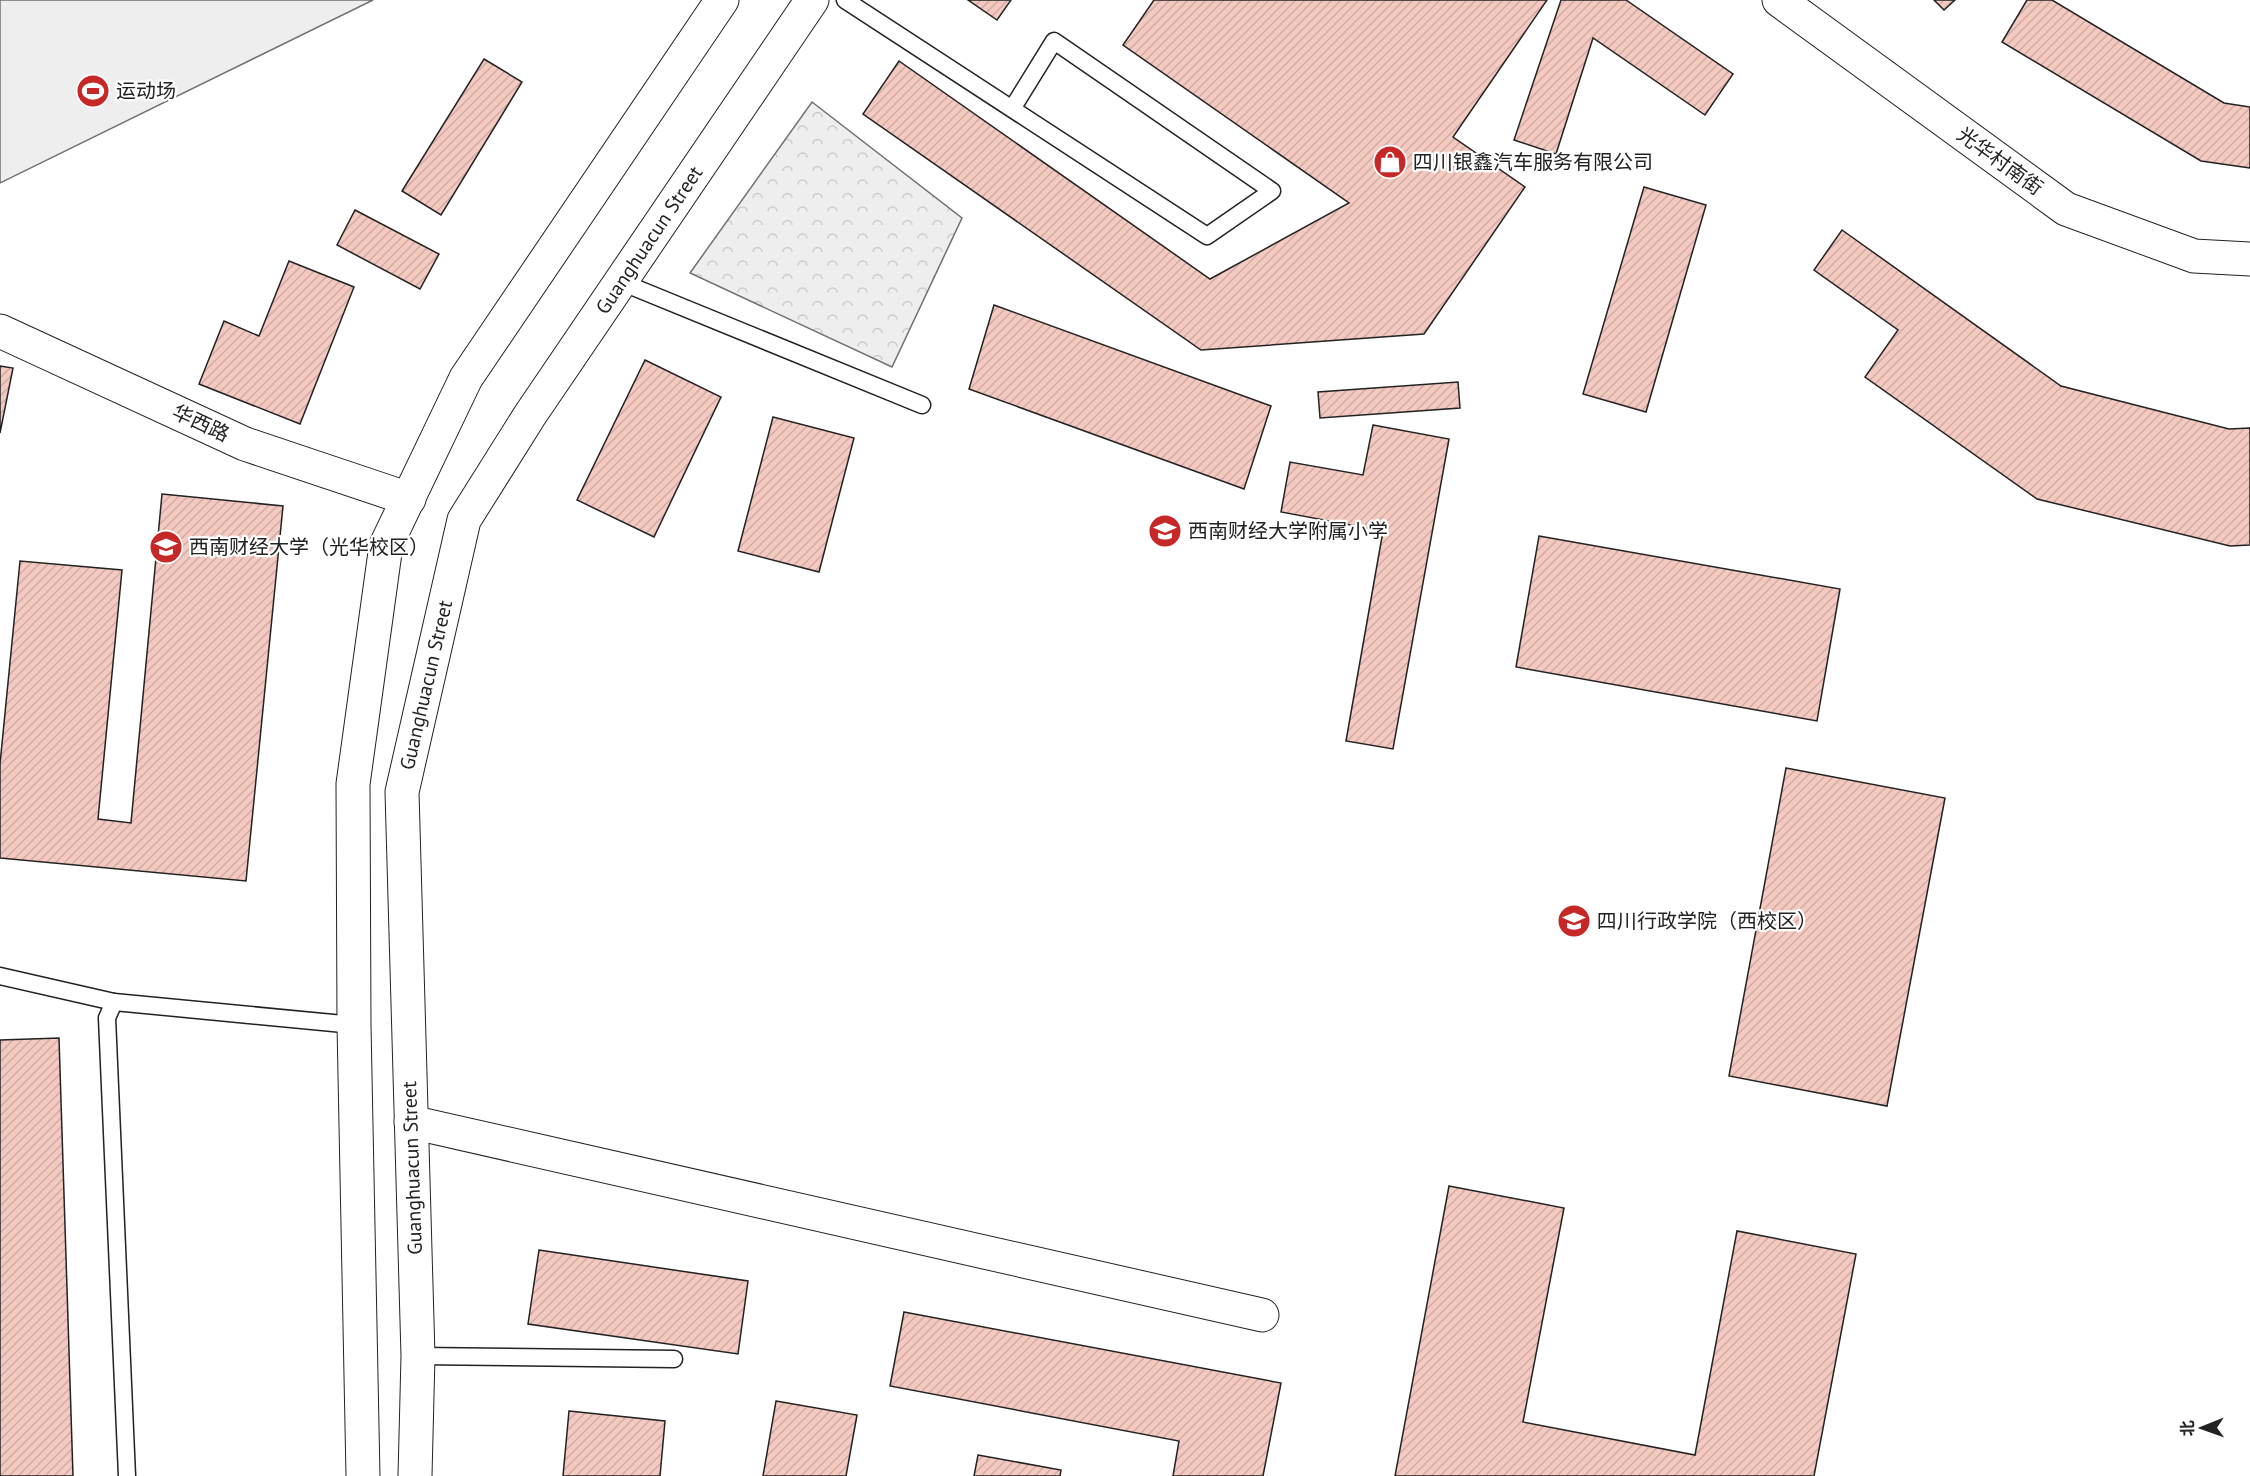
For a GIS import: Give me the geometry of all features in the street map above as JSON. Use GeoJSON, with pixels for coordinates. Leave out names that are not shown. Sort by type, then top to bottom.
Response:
{"type":"FeatureCollection","features":[{"type":"Feature","properties":{"kind":"main road"},"geometry":{"type":"LineString","coordinates":[[363,1476],[354,1025],[353,784],[386,545],[466,378],[722,0]]}},
{"type":"Feature","properties":{"kind":"main road","name":"Guanghuacun Street"},"geometry":{"type":"LineString","coordinates":[[415,1476],[418,1356],[402,792],[464,520],[530,415],[812,0]]}},
{"type":"Feature","properties":{"kind":"main road","name":"光华村南街"},"geometry":{"type":"LineString","coordinates":[[1779,0],[2066,209],[2194,256],[2250,259]]}},
{"type":"Feature","properties":{"kind":"main road","name":"华西路"},"geometry":{"type":"LineString","coordinates":[[0,330],[245,444],[409,499]]}},
{"type":"Feature","properties":{"kind":"main road"},"geometry":{"type":"LineString","coordinates":[[411,1122],[1262,1315]]}},
{"type":"Feature","properties":{"kind":"lane"},"geometry":{"type":"LineString","coordinates":[[844,0],[1207,236],[1272,191],[1054,41],[1012,109]]}},
{"type":"Feature","properties":{"kind":"lane"},"geometry":{"type":"LineString","coordinates":[[621,282],[922,405]]}},
{"type":"Feature","properties":{"kind":"lane"},"geometry":{"type":"LineString","coordinates":[[0,976],[114,1002],[354,1025]]}},
{"type":"Feature","properties":{"kind":"lane"},"geometry":{"type":"LineString","coordinates":[[114,1002],[107,1018],[127,1476]]}},
{"type":"Feature","properties":{"kind":"lane"},"geometry":{"type":"LineString","coordinates":[[418,1356],[674,1359]]}},
{"type":"Feature","properties":{"kind":"green space","name":"运动场"},"geometry":{"type":"Polygon","coordinates":[[[0,0],[373,0],[0,183],[0,0]]]}},
{"type":"Feature","properties":{"kind":"green space"},"geometry":{"type":"Polygon","coordinates":[[[812,102],[962,218],[892,367],[690,273],[812,102]]]}},
{"type":"Feature","properties":{"kind":"building"},"geometry":{"type":"Polygon","coordinates":[[[968,0],[1011,0],[997,20],[968,0]]]}},
{"type":"Feature","properties":{"kind":"building","name":"四川银鑫汽车服务有限公司"},"geometry":{"type":"Polygon","coordinates":[[[1154,0],[1547,0],[1453,137],[1525,187],[1424,334],[1201,350],[863,114],[899,61],[1210,279],[1349,203],[1123,45],[1154,0]]]}},
{"type":"Feature","properties":{"kind":"building"},"geometry":{"type":"Polygon","coordinates":[[[1561,0],[1626,0],[1733,74],[1705,115],[1593,38],[1556,154],[1514,140],[1561,0]]]}},
{"type":"Feature","properties":{"kind":"building"},"geometry":{"type":"Polygon","coordinates":[[[1934,0],[1955,0],[1944,10],[1934,0]]]}},
{"type":"Feature","properties":{"kind":"building"},"geometry":{"type":"Polygon","coordinates":[[[2027,0],[2052,0],[2224,103],[2250,107],[2250,168],[2201,161],[2002,42],[2027,0]]]}},
{"type":"Feature","properties":{"kind":"building"},"geometry":{"type":"Polygon","coordinates":[[[484,59],[522,82],[441,215],[402,191],[484,59]]]}},
{"type":"Feature","properties":{"kind":"building"},"geometry":{"type":"Polygon","coordinates":[[[1644,187],[1706,205],[1646,412],[1583,394],[1644,187]]]}},
{"type":"Feature","properties":{"kind":"building"},"geometry":{"type":"Polygon","coordinates":[[[355,210],[439,254],[420,289],[337,245],[355,210]]]}},
{"type":"Feature","properties":{"kind":"building"},"geometry":{"type":"Polygon","coordinates":[[[1842,230],[2061,386],[2229,429],[2250,428],[2250,545],[2230,546],[2037,499],[1865,377],[1898,330],[1814,270],[1842,230]]]}},
{"type":"Feature","properties":{"kind":"building"},"geometry":{"type":"Polygon","coordinates":[[[289,261],[354,287],[300,424],[199,384],[224,321],[259,336],[289,261]]]}},
{"type":"Feature","properties":{"kind":"building"},"geometry":{"type":"Polygon","coordinates":[[[994,305],[1271,406],[1244,489],[969,389],[994,305]]]}},
{"type":"Feature","properties":{"kind":"building"},"geometry":{"type":"Polygon","coordinates":[[[645,360],[721,397],[654,537],[577,500],[645,360]]]}},
{"type":"Feature","properties":{"kind":"building"},"geometry":{"type":"Polygon","coordinates":[[[0,366],[13,368],[0,433],[0,366]]]}},
{"type":"Feature","properties":{"kind":"building"},"geometry":{"type":"Polygon","coordinates":[[[1458,382],[1460,408],[1320,418],[1318,392],[1458,382]]]}},
{"type":"Feature","properties":{"kind":"building"},"geometry":{"type":"Polygon","coordinates":[[[773,417],[854,438],[819,572],[738,551],[773,417]]]}},
{"type":"Feature","properties":{"kind":"building"},"geometry":{"type":"Polygon","coordinates":[[[1373,425],[1449,439],[1393,749],[1346,741],[1383,531],[1281,512],[1290,462],[1363,475],[1373,425]]]}},
{"type":"Feature","properties":{"kind":"building"},"geometry":{"type":"Polygon","coordinates":[[[162,494],[283,506],[246,881],[0,858],[0,764],[20,561],[122,570],[98,819],[131,823],[162,494]]]}},
{"type":"Feature","properties":{"kind":"building"},"geometry":{"type":"Polygon","coordinates":[[[1539,536],[1840,589],[1817,721],[1516,667],[1539,536]]]}},
{"type":"Feature","properties":{"kind":"building"},"geometry":{"type":"Polygon","coordinates":[[[1786,768],[1945,798],[1887,1106],[1729,1076],[1786,768]]]}},
{"type":"Feature","properties":{"kind":"building"},"geometry":{"type":"Polygon","coordinates":[[[59,1038],[73,1476],[0,1476],[0,1040],[59,1038]]]}},
{"type":"Feature","properties":{"kind":"building"},"geometry":{"type":"Polygon","coordinates":[[[1449,1186],[1564,1208],[1523,1422],[1695,1455],[1737,1231],[1856,1254],[1814,1476],[1395,1476],[1449,1186]]]}},
{"type":"Feature","properties":{"kind":"building"},"geometry":{"type":"Polygon","coordinates":[[[539,1250],[748,1281],[738,1354],[528,1324],[539,1250]]]}},
{"type":"Feature","properties":{"kind":"building"},"geometry":{"type":"Polygon","coordinates":[[[904,1312],[1281,1383],[1263,1476],[1173,1476],[1179,1441],[890,1386],[904,1312]]]}},
{"type":"Feature","properties":{"kind":"building"},"geometry":{"type":"Polygon","coordinates":[[[776,1401],[857,1415],[846,1476],[763,1476],[776,1401]]]}},
{"type":"Feature","properties":{"kind":"building"},"geometry":{"type":"Polygon","coordinates":[[[569,1411],[665,1421],[660,1476],[563,1476],[569,1411]]]}},
{"type":"Feature","properties":{"kind":"building"},"geometry":{"type":"Polygon","coordinates":[[[978,1455],[1061,1470],[1060,1476],[974,1476],[978,1455]]]}},
{"type":"Feature","properties":{"kind":"place","name":"运动场"},"geometry":{"type":"Point","coordinates":[93,91]}},
{"type":"Feature","properties":{"kind":"place","name":"四川银鑫汽车服务有限公司"},"geometry":{"type":"Point","coordinates":[1390,162]}},
{"type":"Feature","properties":{"kind":"place","name":"西南财经大学附属小学"},"geometry":{"type":"Point","coordinates":[1165,531]}},
{"type":"Feature","properties":{"kind":"place","name":"西南财经大学（光华校区）"},"geometry":{"type":"Point","coordinates":[166,547]}},
{"type":"Feature","properties":{"kind":"place","name":"四川行政学院（西校区）"},"geometry":{"type":"Point","coordinates":[1574,921]}}]}
